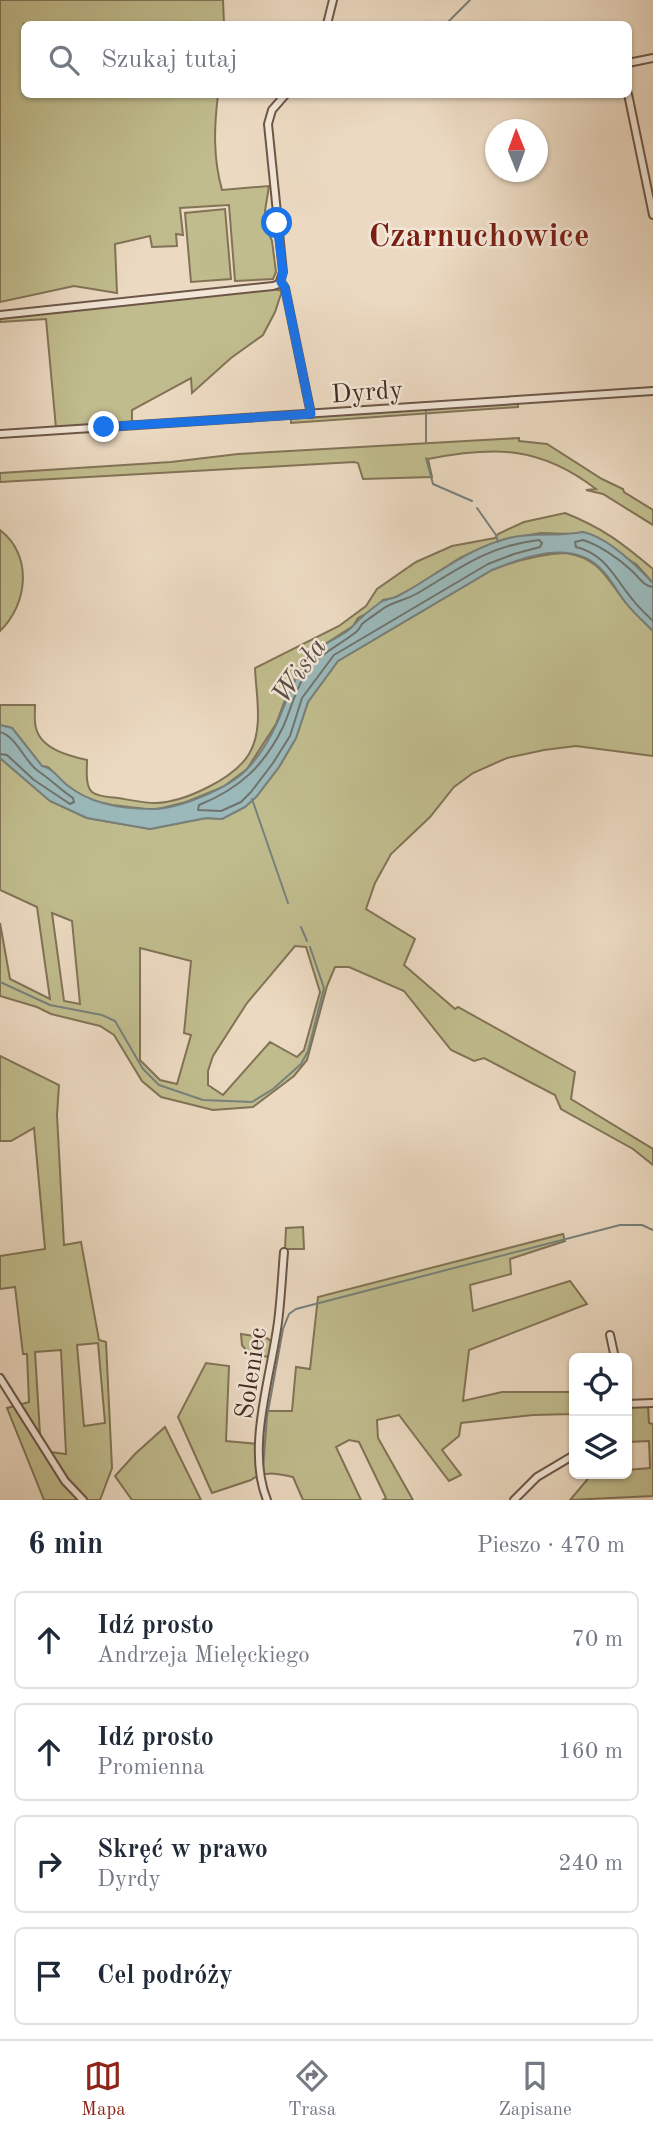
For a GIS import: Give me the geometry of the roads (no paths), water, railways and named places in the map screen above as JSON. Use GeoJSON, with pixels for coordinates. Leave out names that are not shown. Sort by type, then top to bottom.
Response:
{"type":"FeatureCollection","features":[{"type":"Feature","properties":{"kind":"street"},"geometry":{"type":"LineString","coordinates":[[328,21],[333,0]]}},
{"type":"Feature","properties":{"kind":"street"},"geometry":{"type":"LineString","coordinates":[[632,62],[653,58]]}},
{"type":"Feature","properties":{"kind":"street"},"geometry":{"type":"LineString","coordinates":[[282,98],[272,110],[268,124],[283,272],[281,282],[285,288],[311,414]]}},
{"type":"Feature","properties":{"kind":"street"},"geometry":{"type":"LineString","coordinates":[[629,98],[653,215]]}},
{"type":"Feature","properties":{"kind":"street"},"geometry":{"type":"LineString","coordinates":[[0,315],[273,286],[281,282]]}},
{"type":"Feature","properties":{"kind":"street","name":"Dyrdy"},"geometry":{"type":"LineString","coordinates":[[0,434],[653,391]]}},
{"type":"Feature","properties":{"kind":"street","name":"Soleniec"},"geometry":{"type":"LineString","coordinates":[[267,1500],[260,1479],[260,1442],[278,1322],[284,1252]]}},
{"type":"Feature","properties":{"kind":"street"},"geometry":{"type":"LineString","coordinates":[[610,1335],[614,1353]]}},
{"type":"Feature","properties":{"kind":"street"},"geometry":{"type":"LineString","coordinates":[[0,1378],[65,1481],[83,1500]]}},
{"type":"Feature","properties":{"kind":"street"},"geometry":{"type":"LineString","coordinates":[[632,1404],[653,1403]]}},
{"type":"Feature","properties":{"kind":"street"},"geometry":{"type":"LineString","coordinates":[[514,1500],[537,1477],[569,1458]]}},
{"type":"Feature","properties":{"kind":"water"},"geometry":{"type":"Polygon","coordinates":[[[583,532],[612,546],[653,583],[653,631],[629,607],[600,568],[575,554],[547,553],[492,570],[338,661],[308,702],[296,738],[279,767],[256,797],[245,807],[222,819],[206,818],[150,829],[87,818],[50,801],[0,758],[0,725],[12,728],[42,766],[76,791],[96,801],[129,808],[152,809],[203,796],[240,776],[256,758],[274,729],[298,675],[310,658],[381,602],[398,596],[460,559],[496,542],[518,536],[583,532]]]}},
{"type":"Feature","properties":{"kind":"waterway"},"geometry":{"type":"LineString","coordinates":[[449,21],[470,0]]}},
{"type":"Feature","properties":{"kind":"waterway"},"geometry":{"type":"LineString","coordinates":[[426,410],[426,443]]}},
{"type":"Feature","properties":{"kind":"waterway"},"geometry":{"type":"LineString","coordinates":[[426,458],[433,484],[472,501]]}},
{"type":"Feature","properties":{"kind":"waterway"},"geometry":{"type":"LineString","coordinates":[[477,508],[498,542]]}},
{"type":"Feature","properties":{"kind":"waterway"},"geometry":{"type":"LineString","coordinates":[[252,799],[288,903]]}},
{"type":"Feature","properties":{"kind":"waterway"},"geometry":{"type":"LineString","coordinates":[[301,927],[307,941]]}},
{"type":"Feature","properties":{"kind":"waterway"},"geometry":{"type":"LineString","coordinates":[[0,982],[50,1005],[102,1015],[115,1021],[143,1069],[159,1085],[203,1100],[252,1102],[273,1089],[301,1064],[308,1051],[324,988],[310,947]]}},
{"type":"Feature","properties":{"kind":"waterway"},"geometry":{"type":"LineString","coordinates":[[263,1469],[267,1417],[283,1329],[289,1314],[296,1309],[620,1225],[642,1225],[653,1230]]}},
{"type":"Feature","properties":{"kind":"district","name":"Czarnuchowice"},"geometry":{"type":"Point","coordinates":[479,234]}},
{"type":"Feature","properties":{"kind":"water label","name":"Wisła"},"geometry":{"type":"Point","coordinates":[298,670]}}]}
